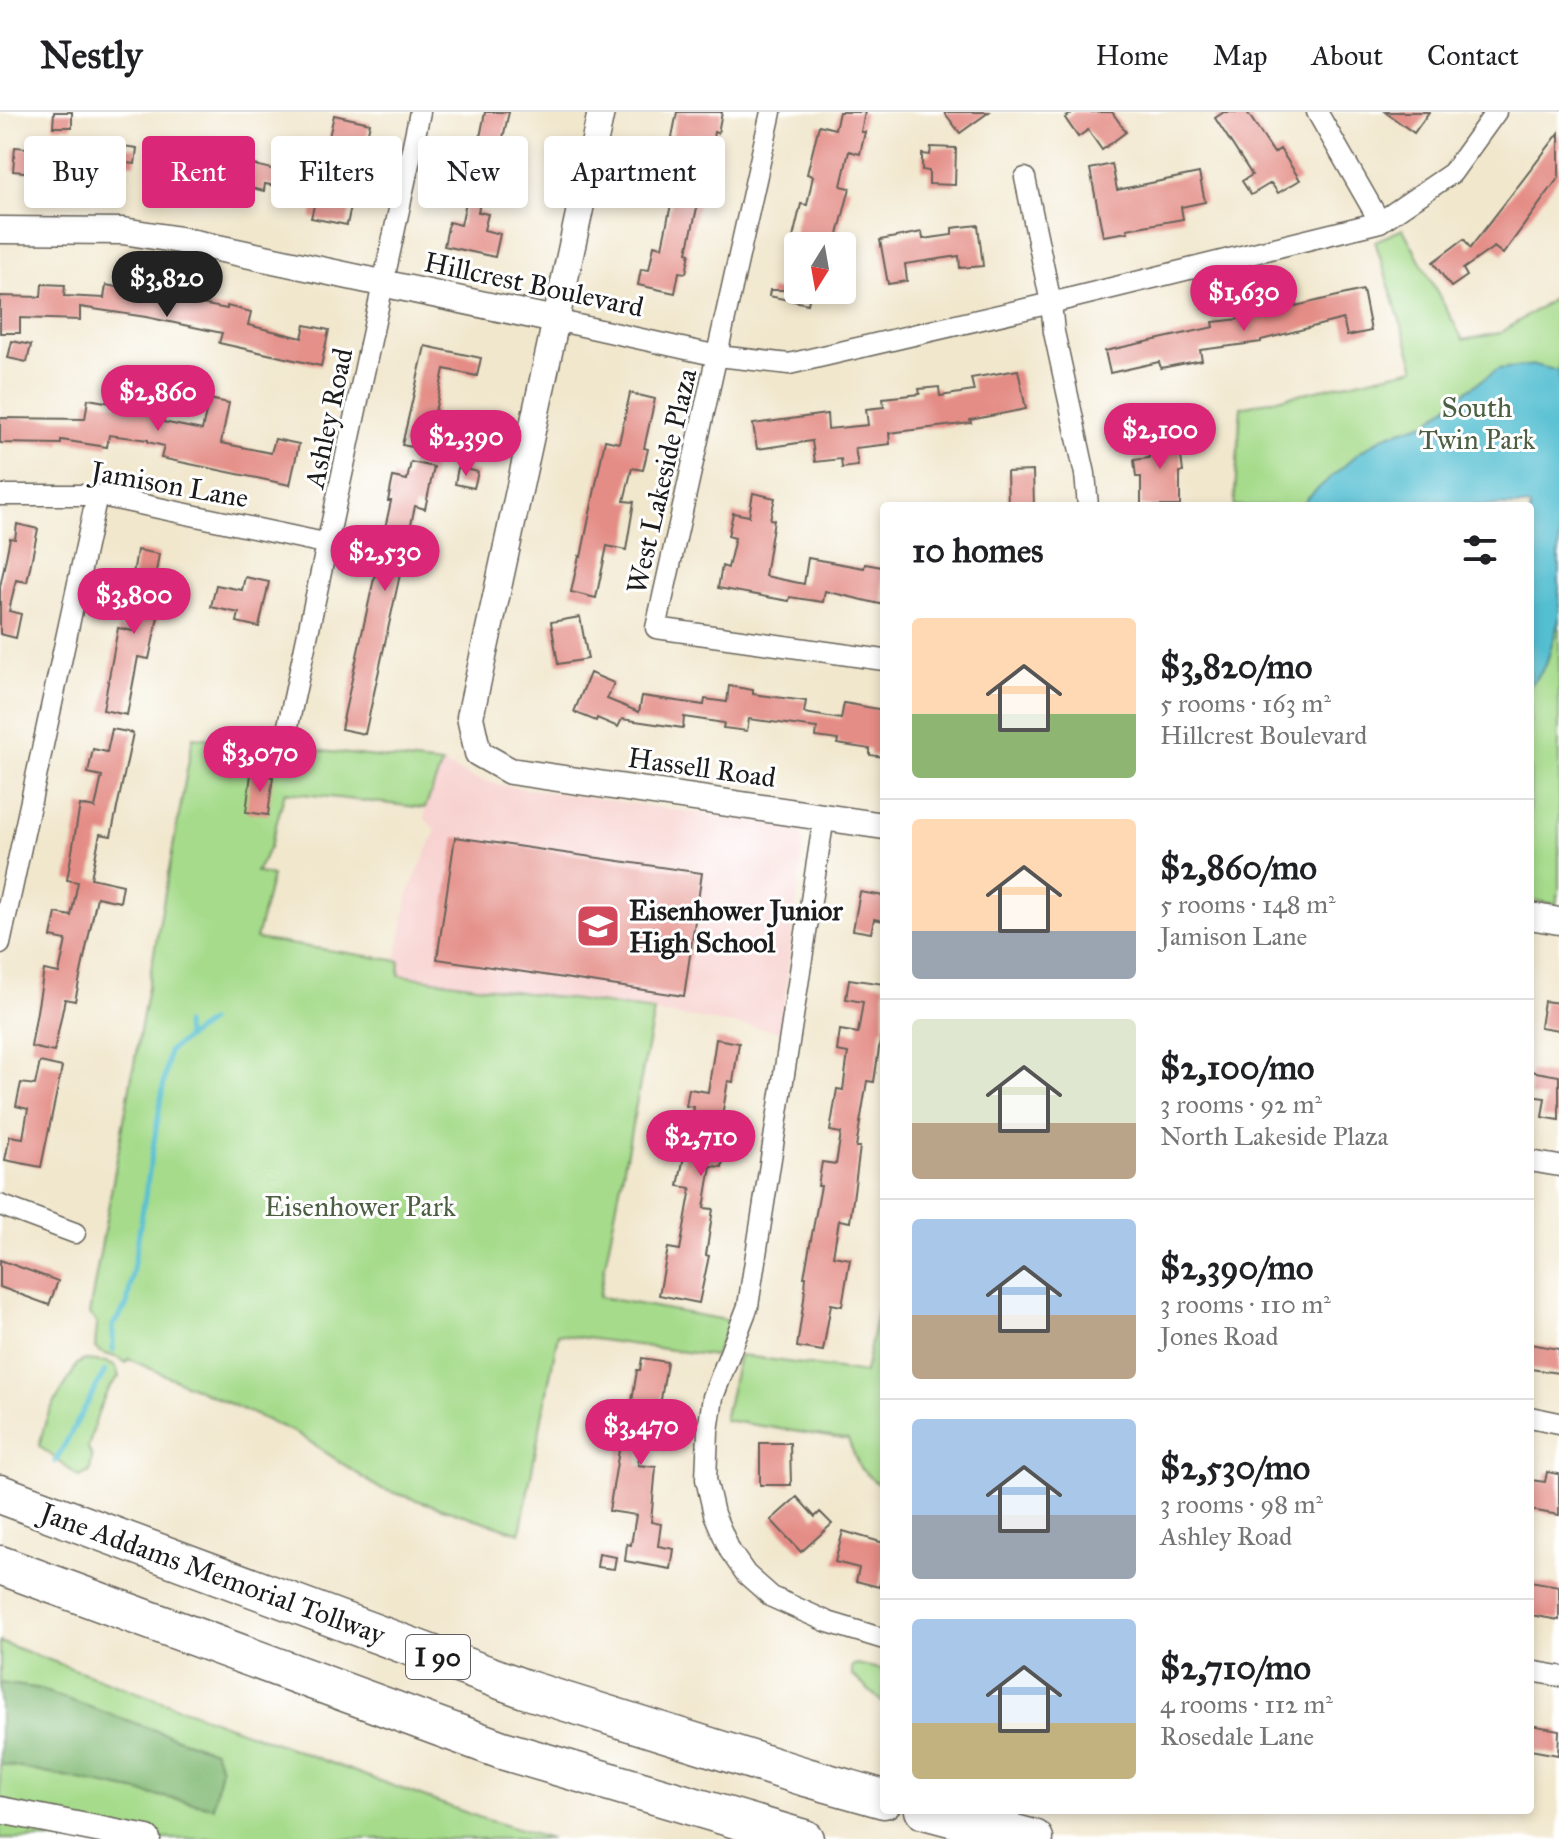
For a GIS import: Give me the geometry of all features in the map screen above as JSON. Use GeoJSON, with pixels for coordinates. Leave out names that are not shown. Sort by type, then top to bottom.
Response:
{"type":"FeatureCollection","features":[{"type":"Feature","properties":{"kind":"highway","name":"Jane Addams Memorial Tollway"},"geometry":{"type":"LineString","coordinates":[[0,1494],[525,1689],[880,1798]]}},
{"type":"Feature","properties":{"kind":"highway","name":"I 90"},"geometry":{"type":"LineString","coordinates":[[0,1565],[502,1750],[804,1839]]}},
{"type":"Feature","properties":{"kind":"highway"},"geometry":{"type":"LineString","coordinates":[[939,1814],[1034,1839]]}},
{"type":"Feature","properties":{"kind":"street","name":"Ashley Road"},"geometry":{"type":"LineString","coordinates":[[286,735],[420,112]]}},
{"type":"Feature","properties":{"kind":"street"},"geometry":{"type":"LineString","coordinates":[[555,320],[601,112]]}},
{"type":"Feature","properties":{"kind":"street"},"geometry":{"type":"LineString","coordinates":[[718,356],[771,112]]}},
{"type":"Feature","properties":{"kind":"street"},"geometry":{"type":"LineString","coordinates":[[1317,112],[1380,222]]}},
{"type":"Feature","properties":{"kind":"street","name":"Hillcrest Boulevard"},"geometry":{"type":"LineString","coordinates":[[0,230],[123,231],[180,240],[718,356],[789,364],[1380,222],[1452,173],[1496,112]]}},
{"type":"Feature","properties":{"kind":"street"},"geometry":{"type":"LineString","coordinates":[[1025,178],[1085,474],[1088,502]]}},
{"type":"Feature","properties":{"kind":"street","name":"Hassell Road"},"geometry":{"type":"LineString","coordinates":[[555,320],[470,717],[478,753],[510,771],[880,825]]}},
{"type":"Feature","properties":{"kind":"street","name":"West Lakeside Plaza"},"geometry":{"type":"LineString","coordinates":[[718,356],[656,628],[880,659]]}},
{"type":"Feature","properties":{"kind":"street","name":"Jamison Lane"},"geometry":{"type":"LineString","coordinates":[[0,495],[97,495],[329,544]]}},
{"type":"Feature","properties":{"kind":"street"},"geometry":{"type":"LineString","coordinates":[[0,944],[97,495]]}},
{"type":"Feature","properties":{"kind":"street"},"geometry":{"type":"LineString","coordinates":[[824,817],[748,1306],[713,1397],[706,1479],[714,1514],[730,1551],[754,1581],[772,1597],[828,1622],[880,1638]]}},
{"type":"Feature","properties":{"kind":"street"},"geometry":{"type":"LineString","coordinates":[[1534,917],[1559,921]]}},
{"type":"Feature","properties":{"kind":"street"},"geometry":{"type":"LineString","coordinates":[[1534,1162],[1559,1166]]}},
{"type":"Feature","properties":{"kind":"street"},"geometry":{"type":"LineString","coordinates":[[0,1205],[75,1233]]}},
{"type":"Feature","properties":{"kind":"street"},"geometry":{"type":"LineString","coordinates":[[1534,1418],[1559,1423]]}},
{"type":"Feature","properties":{"kind":"street"},"geometry":{"type":"LineString","coordinates":[[1534,1672],[1559,1676]]}},
{"type":"Feature","properties":{"kind":"street"},"geometry":{"type":"LineString","coordinates":[[0,1810],[147,1839]]}},
{"type":"Feature","properties":{"kind":"shaded area","name":"Eisenhower Junior High School"},"geometry":{"type":"Polygon","coordinates":[[[442,764],[473,778],[500,785],[790,826],[801,833],[803,844],[781,1031],[398,975],[400,962],[396,961],[409,892],[436,830],[425,819],[425,808],[442,764]]]}},
{"type":"Feature","properties":{"kind":"green space","name":"South Twin Park"},"geometry":{"type":"Polygon","coordinates":[[[1403,229],[1463,340],[1500,333],[1550,301],[1559,291],[1559,891],[1556,904],[1534,901],[1534,502],[1234,502],[1241,407],[1415,368],[1375,241],[1403,229]]]}},
{"type":"Feature","properties":{"kind":"green space","name":"Eisenhower Park"},"geometry":{"type":"Polygon","coordinates":[[[193,737],[442,764],[425,808],[285,792],[270,847],[256,872],[272,876],[256,939],[400,961],[399,975],[654,1011],[599,1297],[731,1321],[714,1356],[558,1334],[520,1533],[379,1488],[298,1434],[129,1359],[126,1363],[95,1348],[97,1323],[89,1314],[193,737]]]}},
{"type":"Feature","properties":{"kind":"green space"},"geometry":{"type":"Polygon","coordinates":[[[880,1298],[880,1486],[860,1468],[848,1440],[724,1420],[739,1355],[865,1373],[880,1298]]]}},
{"type":"Feature","properties":{"kind":"green space"},"geometry":{"type":"Polygon","coordinates":[[[85,1360],[106,1362],[116,1367],[119,1377],[107,1392],[96,1420],[88,1448],[92,1457],[90,1472],[79,1477],[39,1446],[51,1408],[77,1364],[85,1360]]]}},
{"type":"Feature","properties":{"kind":"green space"},"geometry":{"type":"Polygon","coordinates":[[[0,1642],[481,1818],[550,1839],[0,1839],[0,1642]]]}},
{"type":"Feature","properties":{"kind":"green space"},"geometry":{"type":"Polygon","coordinates":[[[857,1664],[880,1669],[880,1700],[852,1675],[852,1666],[857,1664]]]}},
{"type":"Feature","properties":{"kind":"green space"},"geometry":{"type":"Polygon","coordinates":[[[0,1683],[36,1688],[214,1751],[221,1768],[213,1807],[0,1764],[0,1683]]]}},
{"type":"Feature","properties":{"kind":"water"},"geometry":{"type":"Polygon","coordinates":[[[1535,365],[1559,371],[1559,620],[1546,665],[1534,681],[1534,502],[1305,502],[1360,452],[1385,436],[1428,422],[1498,369],[1535,365]]]}},
{"type":"Feature","properties":{"kind":"building"},"geometry":{"type":"Polygon","coordinates":[[[54,112],[72,112],[72,127],[53,127],[54,112]]]}},
{"type":"Feature","properties":{"kind":"building"},"geometry":{"type":"Polygon","coordinates":[[[485,112],[509,112],[503,136],[480,136],[485,112]]]}},
{"type":"Feature","properties":{"kind":"building"},"geometry":{"type":"Polygon","coordinates":[[[677,112],[722,112],[718,133],[714,132],[713,136],[672,136],[677,112]]]}},
{"type":"Feature","properties":{"kind":"building"},"geometry":{"type":"Polygon","coordinates":[[[839,112],[865,112],[860,154],[849,151],[841,186],[850,188],[839,232],[794,232],[801,204],[807,205],[813,176],[807,174],[819,125],[835,129],[839,112]]]}},
{"type":"Feature","properties":{"kind":"building"},"geometry":{"type":"Polygon","coordinates":[[[944,112],[989,112],[960,133],[944,112]]]}},
{"type":"Feature","properties":{"kind":"building"},"geometry":{"type":"Polygon","coordinates":[[[1074,112],[1112,112],[1126,132],[1102,150],[1088,130],[1078,137],[1065,118],[1074,112]]]}},
{"type":"Feature","properties":{"kind":"building"},"geometry":{"type":"Polygon","coordinates":[[[1224,112],[1247,112],[1274,153],[1280,149],[1300,180],[1278,193],[1271,183],[1251,195],[1242,181],[1252,175],[1215,118],[1224,112]]]}},
{"type":"Feature","properties":{"kind":"building"},"geometry":{"type":"Polygon","coordinates":[[[1385,112],[1429,112],[1414,133],[1385,112]]]}},
{"type":"Feature","properties":{"kind":"building"},"geometry":{"type":"Polygon","coordinates":[[[334,115],[370,123],[367,136],[329,136],[334,115]]]}},
{"type":"Feature","properties":{"kind":"building"},"geometry":{"type":"Polygon","coordinates":[[[1559,133],[1559,177],[1503,254],[1494,247],[1463,269],[1467,276],[1451,287],[1433,262],[1464,239],[1470,248],[1559,133]]]}},
{"type":"Feature","properties":{"kind":"building"},"geometry":{"type":"Polygon","coordinates":[[[126,146],[137,148],[135,164],[126,163],[126,146]]]}},
{"type":"Feature","properties":{"kind":"building"},"geometry":{"type":"Polygon","coordinates":[[[15,147],[24,148],[24,172],[13,171],[15,147]]]}},
{"type":"Feature","properties":{"kind":"building"},"geometry":{"type":"Polygon","coordinates":[[[931,147],[956,148],[955,185],[929,184],[929,171],[922,170],[922,154],[930,155],[931,147]]]}},
{"type":"Feature","properties":{"kind":"building"},"geometry":{"type":"Polygon","coordinates":[[[1112,164],[1117,190],[1199,173],[1205,202],[1181,207],[1183,219],[1103,236],[1090,169],[1112,164]]]}},
{"type":"Feature","properties":{"kind":"building"},"geometry":{"type":"Polygon","coordinates":[[[255,165],[271,169],[271,185],[265,184],[264,191],[255,189],[255,165]]]}},
{"type":"Feature","properties":{"kind":"building"},"geometry":{"type":"Polygon","coordinates":[[[313,208],[351,208],[347,225],[311,218],[313,208]]]}},
{"type":"Feature","properties":{"kind":"building"},"geometry":{"type":"Polygon","coordinates":[[[465,208],[479,208],[478,212],[488,214],[484,230],[500,234],[495,257],[444,246],[449,222],[461,225],[465,208]]]}},
{"type":"Feature","properties":{"kind":"building"},"geometry":{"type":"Polygon","coordinates":[[[670,208],[697,208],[687,252],[690,253],[686,273],[679,272],[675,293],[638,285],[641,269],[649,270],[654,245],[662,247],[670,208]]]}},
{"type":"Feature","properties":{"kind":"building"},"geometry":{"type":"Polygon","coordinates":[[[978,225],[983,266],[960,268],[959,256],[905,264],[907,281],[888,284],[880,240],[922,232],[923,239],[952,235],[952,228],[978,225]]]}},
{"type":"Feature","properties":{"kind":"building"},"geometry":{"type":"Polygon","coordinates":[[[42,284],[65,285],[64,296],[104,298],[106,285],[227,309],[227,306],[251,312],[248,325],[302,338],[305,325],[329,330],[321,366],[219,343],[222,333],[80,307],[80,320],[20,318],[20,333],[0,333],[0,296],[41,297],[42,284]]]}},
{"type":"Feature","properties":{"kind":"building"},"geometry":{"type":"Polygon","coordinates":[[[770,290],[784,290],[784,299],[769,296],[770,290]]]}},
{"type":"Feature","properties":{"kind":"building"},"geometry":{"type":"Polygon","coordinates":[[[1363,290],[1371,331],[1347,336],[1343,319],[1261,342],[1200,350],[1202,360],[1161,368],[1159,362],[1110,373],[1105,351],[1214,327],[1213,322],[1267,316],[1266,313],[1363,290]]]}},
{"type":"Feature","properties":{"kind":"building"},"geometry":{"type":"Polygon","coordinates":[[[12,341],[31,345],[27,362],[8,358],[12,341]]]}},
{"type":"Feature","properties":{"kind":"building"},"geometry":{"type":"Polygon","coordinates":[[[425,346],[481,358],[477,376],[444,369],[427,450],[402,445],[425,346]]]}},
{"type":"Feature","properties":{"kind":"building"},"geometry":{"type":"Polygon","coordinates":[[[1018,370],[1026,409],[970,420],[971,423],[889,433],[890,444],[855,448],[858,466],[842,468],[841,459],[815,462],[812,441],[757,449],[753,424],[827,414],[828,429],[868,425],[866,409],[884,407],[883,398],[920,394],[919,389],[939,387],[940,396],[974,391],[971,378],[1018,370]]]}},
{"type":"Feature","properties":{"kind":"building"},"geometry":{"type":"Polygon","coordinates":[[[127,374],[146,376],[145,380],[172,386],[163,422],[202,430],[209,399],[229,403],[221,443],[271,453],[275,439],[299,444],[290,485],[161,458],[164,446],[148,440],[109,435],[107,447],[61,440],[61,444],[0,443],[0,418],[85,419],[88,399],[123,405],[127,374]]]}},
{"type":"Feature","properties":{"kind":"building"},"geometry":{"type":"Polygon","coordinates":[[[630,393],[655,399],[644,448],[648,449],[643,470],[632,468],[624,501],[634,502],[626,550],[607,546],[596,598],[571,592],[605,440],[619,443],[630,393]]]}},
{"type":"Feature","properties":{"kind":"building"},"geometry":{"type":"Polygon","coordinates":[[[1172,430],[1174,449],[1180,448],[1183,472],[1180,472],[1180,502],[1141,502],[1141,477],[1136,477],[1134,460],[1149,458],[1146,433],[1172,430]]]}},
{"type":"Feature","properties":{"kind":"building"},"geometry":{"type":"Polygon","coordinates":[[[411,462],[434,467],[425,509],[415,506],[365,734],[341,729],[391,501],[388,501],[393,477],[407,480],[411,462]]]}},
{"type":"Feature","properties":{"kind":"building"},"geometry":{"type":"Polygon","coordinates":[[[458,467],[478,472],[474,488],[455,484],[458,467]]]}},
{"type":"Feature","properties":{"kind":"building"},"geometry":{"type":"Polygon","coordinates":[[[1033,471],[1034,502],[1008,502],[1007,472],[1033,471]]]}},
{"type":"Feature","properties":{"kind":"building"},"geometry":{"type":"Polygon","coordinates":[[[753,493],[775,498],[765,576],[804,584],[808,558],[864,568],[865,564],[880,567],[880,604],[825,591],[823,602],[790,597],[789,601],[718,588],[722,566],[728,568],[735,538],[728,536],[733,513],[749,516],[753,493]]]}},
{"type":"Feature","properties":{"kind":"building"},"geometry":{"type":"Polygon","coordinates":[[[17,524],[38,529],[27,582],[16,580],[9,611],[21,614],[16,638],[0,634],[0,587],[10,538],[15,539],[17,524]]]}},
{"type":"Feature","properties":{"kind":"building"},"geometry":{"type":"Polygon","coordinates":[[[137,550],[159,554],[150,610],[159,612],[149,659],[138,657],[127,715],[103,710],[118,628],[133,631],[140,594],[130,592],[137,550]]]}},
{"type":"Feature","properties":{"kind":"building"},"geometry":{"type":"Polygon","coordinates":[[[245,577],[269,582],[259,627],[237,622],[239,613],[211,607],[216,585],[242,590],[245,577]]]}},
{"type":"Feature","properties":{"kind":"building"},"geometry":{"type":"Polygon","coordinates":[[[580,617],[588,659],[558,664],[551,622],[580,617]]]}},
{"type":"Feature","properties":{"kind":"building"},"geometry":{"type":"Polygon","coordinates":[[[590,673],[614,683],[607,699],[639,712],[642,696],[704,705],[705,699],[727,702],[729,686],[753,690],[753,694],[806,701],[804,713],[841,719],[844,703],[880,709],[880,756],[870,755],[870,749],[816,737],[817,728],[749,719],[747,731],[723,728],[724,723],[684,717],[683,728],[622,719],[618,727],[574,712],[590,673]]]}},
{"type":"Feature","properties":{"kind":"building"},"geometry":{"type":"Polygon","coordinates":[[[112,729],[133,733],[111,836],[100,834],[91,878],[123,885],[120,902],[97,897],[75,1001],[65,999],[54,1052],[31,1047],[44,970],[59,973],[66,940],[51,937],[56,913],[71,916],[78,882],[67,880],[80,805],[95,808],[102,776],[88,773],[93,749],[107,752],[112,729]]]}},
{"type":"Feature","properties":{"kind":"building"},"geometry":{"type":"Polygon","coordinates":[[[251,774],[273,777],[268,815],[246,812],[251,774]]]}},
{"type":"Feature","properties":{"kind":"building"},"geometry":{"type":"Polygon","coordinates":[[[455,837],[702,873],[684,996],[437,959],[455,837]]]}},
{"type":"Feature","properties":{"kind":"building"},"geometry":{"type":"Polygon","coordinates":[[[860,892],[880,895],[880,920],[874,919],[871,933],[853,930],[860,892]]]}},
{"type":"Feature","properties":{"kind":"building"},"geometry":{"type":"Polygon","coordinates":[[[849,979],[880,983],[880,1042],[874,1082],[867,1081],[856,1147],[860,1147],[850,1222],[839,1220],[833,1256],[850,1259],[842,1306],[831,1304],[823,1351],[797,1347],[804,1277],[821,1186],[818,1186],[822,1162],[836,1164],[841,1133],[830,1131],[837,1089],[843,1090],[848,1053],[837,1051],[840,1030],[858,1033],[863,1002],[846,999],[849,979]]]}},
{"type":"Feature","properties":{"kind":"building"},"geometry":{"type":"Polygon","coordinates":[[[1544,1001],[1559,1003],[1559,1030],[1540,1027],[1544,1001]]]}},
{"type":"Feature","properties":{"kind":"building"},"geometry":{"type":"Polygon","coordinates":[[[716,1039],[739,1043],[733,1082],[728,1081],[722,1116],[729,1117],[722,1167],[711,1166],[704,1208],[713,1209],[706,1255],[709,1256],[699,1303],[659,1295],[668,1248],[680,1250],[691,1188],[678,1186],[694,1107],[686,1106],[689,1089],[708,1092],[716,1039]]]}},
{"type":"Feature","properties":{"kind":"building"},"geometry":{"type":"Polygon","coordinates":[[[40,1062],[62,1067],[41,1167],[5,1160],[10,1136],[23,1138],[28,1109],[16,1106],[21,1083],[35,1085],[40,1062]]]}},
{"type":"Feature","properties":{"kind":"building"},"geometry":{"type":"Polygon","coordinates":[[[1534,1072],[1559,1076],[1559,1120],[1542,1117],[1545,1098],[1534,1097],[1534,1072]]]}},
{"type":"Feature","properties":{"kind":"building"},"geometry":{"type":"Polygon","coordinates":[[[0,1260],[58,1281],[49,1305],[0,1287],[0,1260]]]}},
{"type":"Feature","properties":{"kind":"building"},"geometry":{"type":"Polygon","coordinates":[[[1534,1345],[1559,1349],[1559,1373],[1534,1370],[1534,1345]]]}},
{"type":"Feature","properties":{"kind":"building"},"geometry":{"type":"Polygon","coordinates":[[[642,1358],[667,1362],[658,1436],[643,1434],[638,1465],[656,1467],[651,1522],[661,1524],[658,1546],[674,1549],[671,1569],[625,1561],[636,1515],[609,1511],[622,1432],[617,1431],[621,1406],[631,1408],[642,1358]]]}},
{"type":"Feature","properties":{"kind":"building"},"geometry":{"type":"Polygon","coordinates":[[[760,1443],[790,1443],[791,1485],[760,1485],[760,1443]]]}},
{"type":"Feature","properties":{"kind":"building"},"geometry":{"type":"Polygon","coordinates":[[[1547,1472],[1559,1474],[1559,1515],[1534,1511],[1534,1481],[1545,1482],[1547,1472]]]}},
{"type":"Feature","properties":{"kind":"building"},"geometry":{"type":"Polygon","coordinates":[[[797,1497],[815,1517],[820,1512],[832,1524],[801,1552],[771,1520],[797,1497]]]}},
{"type":"Feature","properties":{"kind":"building"},"geometry":{"type":"Polygon","coordinates":[[[843,1531],[880,1542],[879,1587],[856,1581],[859,1568],[835,1562],[843,1531]]]}},
{"type":"Feature","properties":{"kind":"building"},"geometry":{"type":"Polygon","coordinates":[[[599,1554],[616,1557],[614,1569],[597,1567],[599,1554]]]}},
{"type":"Feature","properties":{"kind":"building"},"geometry":{"type":"Polygon","coordinates":[[[1534,1582],[1559,1586],[1559,1620],[1534,1616],[1534,1582]]]}},
{"type":"Feature","properties":{"kind":"building"},"geometry":{"type":"Polygon","coordinates":[[[1534,1726],[1559,1730],[1558,1755],[1534,1751],[1534,1726]]]}},
{"type":"Feature","properties":{"kind":"waterway"},"geometry":{"type":"LineString","coordinates":[[113,1350],[113,1325],[127,1305],[169,1051],[209,1022]]}},
{"type":"Feature","properties":{"kind":"waterway"},"geometry":{"type":"LineString","coordinates":[[185,1024],[186,1038]]}},
{"type":"Feature","properties":{"kind":"waterway"},"geometry":{"type":"LineString","coordinates":[[55,1462],[105,1371]]}},
{"type":"Feature","properties":{"kind":"place","name":"Eisenhower Junior High School"},"geometry":{"type":"Point","coordinates":[598,926]}}]}
